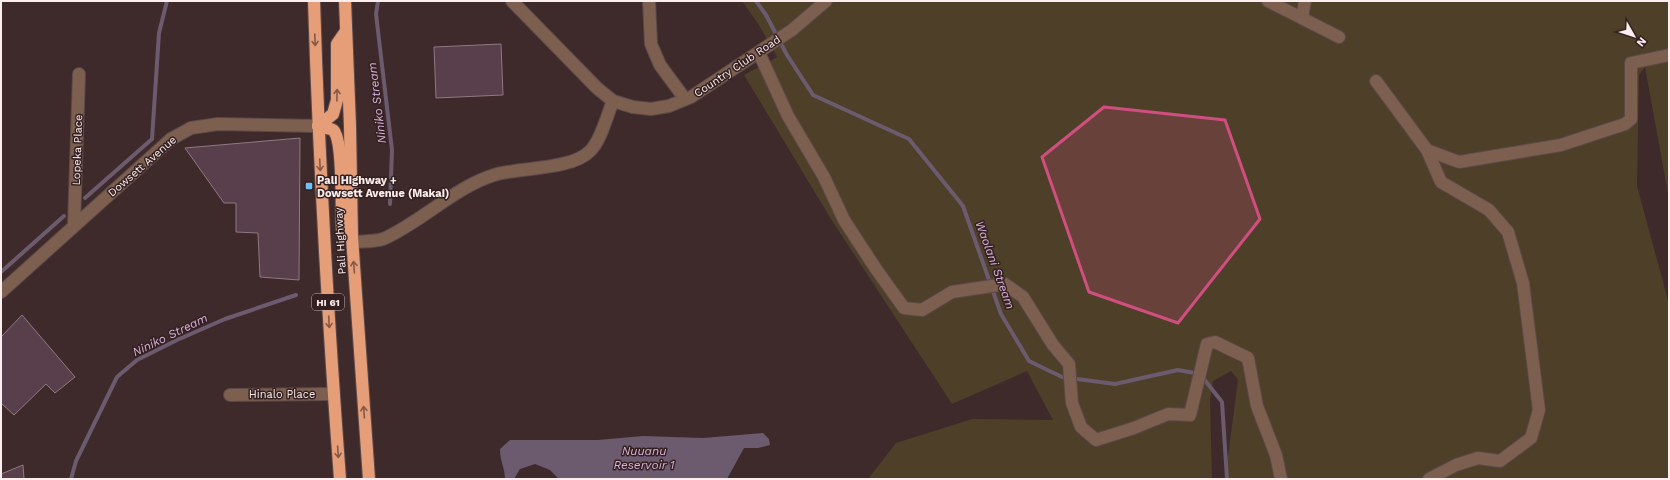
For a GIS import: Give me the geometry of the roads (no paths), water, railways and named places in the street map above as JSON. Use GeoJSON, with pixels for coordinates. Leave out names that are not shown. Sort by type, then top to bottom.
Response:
{"type":"FeatureCollection","features":[{"type":"Feature","properties":{"kind":"highway","name":"Pali Highway"},"geometry":{"type":"LineString","coordinates":[[314,1],[318,126],[333,394],[340,479]]}},
{"type":"Feature","properties":{"kind":"highway","name":"Pali Highway"},"geometry":{"type":"LineString","coordinates":[[345,1],[350,126],[352,240],[369,479]]}},
{"type":"Feature","properties":{"kind":"highway"},"geometry":{"type":"LineString","coordinates":[[318,126],[333,114],[338,100],[337,44],[346,31]]}},
{"type":"Feature","properties":{"kind":"highway"},"geometry":{"type":"LineString","coordinates":[[318,126],[332,130],[338,137],[342,228],[352,240]]}},
{"type":"Feature","properties":{"kind":"street","name":"Country Club Road"},"geometry":{"type":"LineString","coordinates":[[512,1],[597,88],[613,101],[633,107],[651,109],[669,106],[691,97],[792,30],[826,1]]}},
{"type":"Feature","properties":{"kind":"street"},"geometry":{"type":"LineString","coordinates":[[649,1],[651,44],[660,65],[685,99]]}},
{"type":"Feature","properties":{"kind":"street"},"geometry":{"type":"LineString","coordinates":[[1268,1],[1339,37]]}},
{"type":"Feature","properties":{"kind":"street"},"geometry":{"type":"LineString","coordinates":[[1302,18],[1305,1]]}},
{"type":"Feature","properties":{"kind":"street"},"geometry":{"type":"LineString","coordinates":[[763,50],[788,116],[824,177],[844,220],[904,308],[922,310],[952,292],[999,284],[1004,284],[1023,297],[1053,345],[1069,364],[1072,403],[1081,427],[1096,440],[1134,428],[1168,414],[1190,415],[1208,344],[1215,342],[1248,358],[1257,406],[1276,455],[1281,479]]}},
{"type":"Feature","properties":{"kind":"street"},"geometry":{"type":"LineString","coordinates":[[1427,150],[1460,162],[1561,145],[1625,124],[1631,119],[1630,63],[1669,55]]}},
{"type":"Feature","properties":{"kind":"street","name":"Lopeka Place"},"geometry":{"type":"LineString","coordinates":[[74,225],[79,74]]}},
{"type":"Feature","properties":{"kind":"street"},"geometry":{"type":"LineString","coordinates":[[1376,81],[1427,150],[1441,182],[1489,210],[1508,232],[1523,283],[1539,410],[1531,438],[1500,461],[1478,458],[1456,465],[1429,479]]}},
{"type":"Feature","properties":{"kind":"street"},"geometry":{"type":"LineString","coordinates":[[352,240],[381,239],[474,184],[493,175],[521,169],[569,163],[579,159],[590,151],[596,142],[613,101]]}},
{"type":"Feature","properties":{"kind":"street","name":"Dowsett Avenue"},"geometry":{"type":"LineString","coordinates":[[1,292],[170,139],[191,128],[218,124],[318,126]]}},
{"type":"Feature","properties":{"kind":"street","name":"Hinalo Place"},"geometry":{"type":"LineString","coordinates":[[230,395],[333,394]]}},
{"type":"Feature","properties":{"kind":"water","name":"Nuuanu Reservoir 1"},"geometry":{"type":"Polygon","coordinates":[[[763,433],[769,439],[770,445],[758,448],[744,448],[727,479],[559,479],[550,470],[535,464],[520,469],[514,479],[505,479],[500,454],[500,449],[510,440],[598,440],[643,436],[703,438],[763,433]]]}},
{"type":"Feature","properties":{"kind":"waterway"},"geometry":{"type":"LineString","coordinates":[[85,198],[152,139],[159,33],[167,1]]}},
{"type":"Feature","properties":{"kind":"waterway","name":"Niniko Stream"},"geometry":{"type":"LineString","coordinates":[[378,1],[376,14],[392,150],[390,204]]}},
{"type":"Feature","properties":{"kind":"waterway","name":"Waolani Stream"},"geometry":{"type":"LineString","coordinates":[[756,1],[766,15],[787,55],[813,95],[909,139],[963,206],[1001,314],[1029,361],[1062,377],[1115,384],[1178,370],[1200,374],[1222,402],[1227,479]]}},
{"type":"Feature","properties":{"kind":"waterway"},"geometry":{"type":"LineString","coordinates":[[1,272],[64,216]]}},
{"type":"Feature","properties":{"kind":"waterway","name":"Niniko Stream"},"geometry":{"type":"LineString","coordinates":[[71,479],[76,461],[117,377],[137,360],[177,340],[225,319],[296,295]]}},
{"type":"Feature","properties":{"kind":"place","name":"Pali Highway + Dowsett Avenue (Makai)"},"geometry":{"type":"Point","coordinates":[309,186]}}]}
